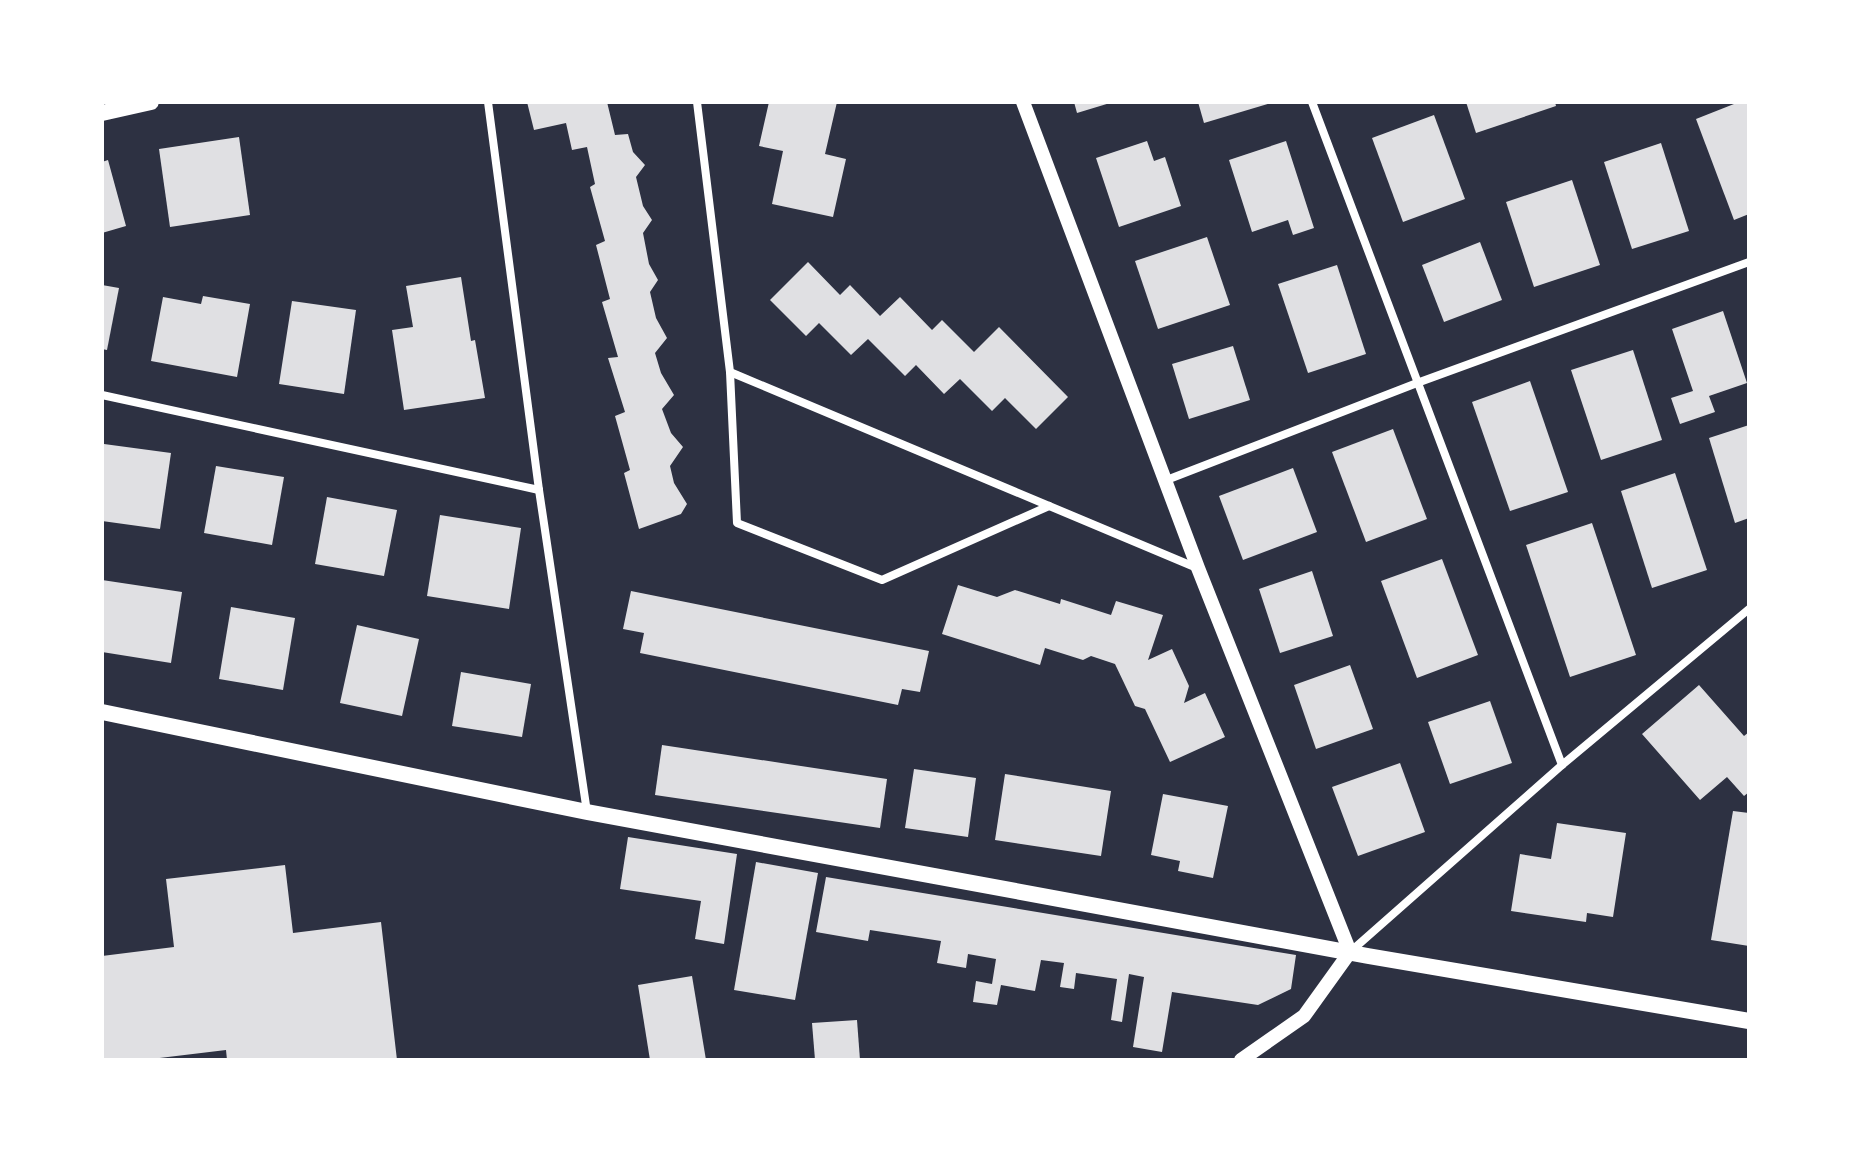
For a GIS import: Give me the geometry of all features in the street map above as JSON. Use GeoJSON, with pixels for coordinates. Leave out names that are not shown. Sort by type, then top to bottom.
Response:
{"type":"FeatureCollection","features":[{"type":"Feature","properties":{"kind":"main road"},"geometry":{"type":"LineString","coordinates":[[102,113],[151,102]]}},
{"type":"Feature","properties":{"kind":"main road"},"geometry":{"type":"LineString","coordinates":[[102,712],[587,812],[1350,952],[1749,1021]]}},
{"type":"Feature","properties":{"kind":"street"},"geometry":{"type":"LineString","coordinates":[[488,102],[539,490],[587,812]]}},
{"type":"Feature","properties":{"kind":"street"},"geometry":{"type":"LineString","coordinates":[[697,102],[730,372],[737,523],[882,580],[1049,506]]}},
{"type":"Feature","properties":{"kind":"street"},"geometry":{"type":"LineString","coordinates":[[1023,102],[1164,481],[1350,952]]}},
{"type":"Feature","properties":{"kind":"street"},"geometry":{"type":"LineString","coordinates":[[1312,102],[1562,765]]}},
{"type":"Feature","properties":{"kind":"street"},"geometry":{"type":"LineString","coordinates":[[1164,481],[1417,383],[1749,262]]}},
{"type":"Feature","properties":{"kind":"street"},"geometry":{"type":"LineString","coordinates":[[730,372],[1198,568]]}},
{"type":"Feature","properties":{"kind":"street"},"geometry":{"type":"LineString","coordinates":[[102,395],[539,490]]}},
{"type":"Feature","properties":{"kind":"street"},"geometry":{"type":"LineString","coordinates":[[1241,1060],[1304,1016],[1350,952],[1562,765],[1749,609]]}},
{"type":"Feature","properties":{"kind":"building"},"geometry":{"type":"Polygon","coordinates":[[[527,102],[607,102],[615,135],[628,134],[633,152],[645,165],[636,177],[643,206],[652,220],[643,233],[649,264],[658,280],[650,292],[656,318],[667,338],[655,353],[661,373],[674,395],[662,409],[671,433],[683,447],[670,466],[674,483],[687,504],[681,514],[639,529],[624,473],[630,470],[615,416],[625,412],[608,358],[618,357],[602,302],[610,299],[596,245],[605,241],[590,187],[595,184],[587,147],[572,150],[566,123],[534,130],[527,102]]]}},
{"type":"Feature","properties":{"kind":"building"},"geometry":{"type":"Polygon","coordinates":[[[769,102],[837,102],[825,154],[846,159],[833,217],[772,204],[783,151],[759,146],[769,102]]]}},
{"type":"Feature","properties":{"kind":"building"},"geometry":{"type":"Polygon","coordinates":[[[1074,102],[1110,102],[1110,103],[1077,113],[1074,102]]]}},
{"type":"Feature","properties":{"kind":"building"},"geometry":{"type":"Polygon","coordinates":[[[1198,102],[1271,102],[1271,103],[1204,123],[1198,102]]]}},
{"type":"Feature","properties":{"kind":"building"},"geometry":{"type":"Polygon","coordinates":[[[1466,102],[1555,102],[1556,106],[1476,133],[1466,102]]]}},
{"type":"Feature","properties":{"kind":"building"},"geometry":{"type":"Polygon","coordinates":[[[1739,102],[1749,102],[1749,214],[1734,220],[1696,119],[1739,102]]]}},
{"type":"Feature","properties":{"kind":"building"},"geometry":{"type":"Polygon","coordinates":[[[1434,115],[1465,199],[1403,222],[1372,138],[1434,115]]]}},
{"type":"Feature","properties":{"kind":"building"},"geometry":{"type":"Polygon","coordinates":[[[239,137],[250,215],[170,227],[159,149],[239,137]]]}},
{"type":"Feature","properties":{"kind":"building"},"geometry":{"type":"Polygon","coordinates":[[[1147,141],[1154,161],[1165,157],[1181,206],[1119,227],[1096,158],[1147,141]]]}},
{"type":"Feature","properties":{"kind":"building"},"geometry":{"type":"Polygon","coordinates":[[[1286,141],[1314,228],[1293,235],[1288,220],[1252,232],[1229,160],[1286,141]]]}},
{"type":"Feature","properties":{"kind":"building"},"geometry":{"type":"Polygon","coordinates":[[[1661,143],[1689,231],[1632,249],[1604,162],[1661,143]]]}},
{"type":"Feature","properties":{"kind":"building"},"geometry":{"type":"Polygon","coordinates":[[[108,160],[126,226],[102,233],[102,162],[108,160]]]}},
{"type":"Feature","properties":{"kind":"building"},"geometry":{"type":"Polygon","coordinates":[[[1572,180],[1600,265],[1534,287],[1506,202],[1572,180]]]}},
{"type":"Feature","properties":{"kind":"building"},"geometry":{"type":"Polygon","coordinates":[[[1207,237],[1230,305],[1158,329],[1135,261],[1207,237]]]}},
{"type":"Feature","properties":{"kind":"building"},"geometry":{"type":"Polygon","coordinates":[[[1480,242],[1502,300],[1444,322],[1422,265],[1480,242]]]}},
{"type":"Feature","properties":{"kind":"building"},"geometry":{"type":"Polygon","coordinates":[[[808,262],[840,295],[850,285],[880,316],[900,297],[932,330],[942,320],[974,352],[999,327],[1068,397],[1036,429],[1005,398],[992,411],[960,379],[944,394],[916,365],[905,376],[868,339],[851,355],[819,323],[806,336],[770,300],[808,262]]]}},
{"type":"Feature","properties":{"kind":"building"},"geometry":{"type":"Polygon","coordinates":[[[1337,265],[1366,354],[1308,373],[1278,284],[1337,265]]]}},
{"type":"Feature","properties":{"kind":"building"},"geometry":{"type":"Polygon","coordinates":[[[461,277],[471,341],[475,340],[485,398],[404,410],[392,330],[413,327],[406,286],[461,277]]]}},
{"type":"Feature","properties":{"kind":"building"},"geometry":{"type":"Polygon","coordinates":[[[102,285],[119,288],[107,350],[102,349],[102,285]]]}},
{"type":"Feature","properties":{"kind":"building"},"geometry":{"type":"Polygon","coordinates":[[[203,296],[250,304],[237,377],[151,361],[163,297],[201,304],[203,296]]]}},
{"type":"Feature","properties":{"kind":"building"},"geometry":{"type":"Polygon","coordinates":[[[292,301],[356,310],[344,394],[279,384],[292,301]]]}},
{"type":"Feature","properties":{"kind":"building"},"geometry":{"type":"Polygon","coordinates":[[[1723,311],[1747,383],[1709,396],[1715,412],[1680,424],[1671,398],[1693,391],[1672,329],[1723,311]]]}},
{"type":"Feature","properties":{"kind":"building"},"geometry":{"type":"Polygon","coordinates":[[[1233,346],[1250,400],[1189,419],[1172,364],[1233,346]]]}},
{"type":"Feature","properties":{"kind":"building"},"geometry":{"type":"Polygon","coordinates":[[[1633,350],[1662,440],[1601,460],[1571,370],[1633,350]]]}},
{"type":"Feature","properties":{"kind":"building"},"geometry":{"type":"Polygon","coordinates":[[[1530,381],[1568,492],[1510,511],[1472,402],[1530,381]]]}},
{"type":"Feature","properties":{"kind":"building"},"geometry":{"type":"Polygon","coordinates":[[[1749,425],[1749,518],[1735,523],[1709,438],[1749,425]]]}},
{"type":"Feature","properties":{"kind":"building"},"geometry":{"type":"Polygon","coordinates":[[[1393,429],[1427,519],[1366,542],[1332,452],[1393,429]]]}},
{"type":"Feature","properties":{"kind":"building"},"geometry":{"type":"Polygon","coordinates":[[[104,444],[171,453],[160,529],[102,521],[104,444]]]}},
{"type":"Feature","properties":{"kind":"building"},"geometry":{"type":"Polygon","coordinates":[[[216,466],[284,477],[272,545],[204,533],[216,466]]]}},
{"type":"Feature","properties":{"kind":"building"},"geometry":{"type":"Polygon","coordinates":[[[1293,468],[1317,532],[1243,560],[1219,496],[1293,468]]]}},
{"type":"Feature","properties":{"kind":"building"},"geometry":{"type":"Polygon","coordinates":[[[1675,473],[1707,570],[1652,588],[1621,491],[1675,473]]]}},
{"type":"Feature","properties":{"kind":"building"},"geometry":{"type":"Polygon","coordinates":[[[327,497],[397,510],[384,576],[315,564],[327,497]]]}},
{"type":"Feature","properties":{"kind":"building"},"geometry":{"type":"Polygon","coordinates":[[[440,515],[521,528],[509,609],[427,596],[440,515]]]}},
{"type":"Feature","properties":{"kind":"building"},"geometry":{"type":"Polygon","coordinates":[[[1592,523],[1636,655],[1570,677],[1526,545],[1592,523]]]}},
{"type":"Feature","properties":{"kind":"building"},"geometry":{"type":"Polygon","coordinates":[[[1442,559],[1478,655],[1417,678],[1381,581],[1442,559]]]}},
{"type":"Feature","properties":{"kind":"building"},"geometry":{"type":"Polygon","coordinates":[[[1312,571],[1333,636],[1280,653],[1259,589],[1312,571]]]}},
{"type":"Feature","properties":{"kind":"building"},"geometry":{"type":"Polygon","coordinates":[[[102,580],[182,592],[171,663],[102,652],[102,580]]]}},
{"type":"Feature","properties":{"kind":"building"},"geometry":{"type":"Polygon","coordinates":[[[958,585],[997,597],[1015,590],[1060,604],[1061,599],[1111,615],[1116,601],[1163,615],[1148,660],[1172,649],[1189,686],[1184,703],[1205,693],[1225,737],[1170,762],[1145,709],[1135,706],[1115,664],[1091,656],[1083,660],[1045,648],[1040,665],[942,634],[958,585]]]}},
{"type":"Feature","properties":{"kind":"building"},"geometry":{"type":"Polygon","coordinates":[[[631,591],[929,651],[920,692],[902,689],[898,705],[640,653],[644,633],[623,629],[631,591]]]}},
{"type":"Feature","properties":{"kind":"building"},"geometry":{"type":"Polygon","coordinates":[[[231,607],[295,618],[283,690],[219,679],[231,607]]]}},
{"type":"Feature","properties":{"kind":"building"},"geometry":{"type":"Polygon","coordinates":[[[357,625],[419,639],[402,716],[340,703],[357,625]]]}},
{"type":"Feature","properties":{"kind":"building"},"geometry":{"type":"Polygon","coordinates":[[[1350,665],[1373,729],[1316,749],[1294,685],[1350,665]]]}},
{"type":"Feature","properties":{"kind":"building"},"geometry":{"type":"Polygon","coordinates":[[[461,672],[531,684],[522,737],[452,726],[461,672]]]}},
{"type":"Feature","properties":{"kind":"building"},"geometry":{"type":"Polygon","coordinates":[[[1699,685],[1744,736],[1749,732],[1749,792],[1744,796],[1727,777],[1700,800],[1642,734],[1699,685]]]}},
{"type":"Feature","properties":{"kind":"building"},"geometry":{"type":"Polygon","coordinates":[[[1490,701],[1512,763],[1450,784],[1428,722],[1490,701]]]}},
{"type":"Feature","properties":{"kind":"building"},"geometry":{"type":"Polygon","coordinates":[[[662,745],[887,779],[880,828],[655,795],[662,745]]]}},
{"type":"Feature","properties":{"kind":"building"},"geometry":{"type":"Polygon","coordinates":[[[1400,763],[1425,832],[1358,856],[1332,787],[1400,763]]]}},
{"type":"Feature","properties":{"kind":"building"},"geometry":{"type":"Polygon","coordinates":[[[914,769],[976,778],[968,837],[905,828],[914,769]]]}},
{"type":"Feature","properties":{"kind":"building"},"geometry":{"type":"Polygon","coordinates":[[[1005,774],[1111,791],[1101,856],[995,840],[1005,774]]]}},
{"type":"Feature","properties":{"kind":"building"},"geometry":{"type":"Polygon","coordinates":[[[1163,794],[1228,806],[1213,878],[1178,871],[1180,861],[1151,855],[1163,794]]]}},
{"type":"Feature","properties":{"kind":"building"},"geometry":{"type":"Polygon","coordinates":[[[1733,811],[1749,813],[1749,946],[1711,940],[1733,811]]]}},
{"type":"Feature","properties":{"kind":"building"},"geometry":{"type":"Polygon","coordinates":[[[1557,823],[1626,833],[1613,917],[1587,913],[1586,922],[1511,911],[1520,854],[1551,859],[1557,823]]]}},
{"type":"Feature","properties":{"kind":"building"},"geometry":{"type":"Polygon","coordinates":[[[628,837],[737,854],[724,944],[695,939],[701,901],[620,889],[628,837]]]}},
{"type":"Feature","properties":{"kind":"building"},"geometry":{"type":"Polygon","coordinates":[[[756,862],[818,873],[795,1000],[734,990],[756,862]]]}},
{"type":"Feature","properties":{"kind":"building"},"geometry":{"type":"Polygon","coordinates":[[[285,865],[293,933],[381,922],[397,1060],[227,1060],[226,1050],[143,1060],[102,1060],[102,956],[174,947],[166,879],[285,865]]]}},
{"type":"Feature","properties":{"kind":"building"},"geometry":{"type":"Polygon","coordinates":[[[826,877],[1296,955],[1291,989],[1258,1005],[1172,992],[1162,1052],[1133,1047],[1144,977],[1129,974],[1122,1022],[1111,1020],[1117,979],[1076,973],[1074,989],[1060,987],[1064,963],[1041,960],[1035,991],[1001,985],[997,1005],[973,1002],[976,981],[992,984],[996,959],[968,954],[966,968],[937,963],[941,941],[870,930],[868,941],[816,932],[826,877]]]}},
{"type":"Feature","properties":{"kind":"building"},"geometry":{"type":"Polygon","coordinates":[[[692,976],[706,1060],[650,1060],[638,985],[692,976]]]}},
{"type":"Feature","properties":{"kind":"building"},"geometry":{"type":"Polygon","coordinates":[[[857,1020],[860,1060],[815,1060],[812,1023],[857,1020]]]}}]}
